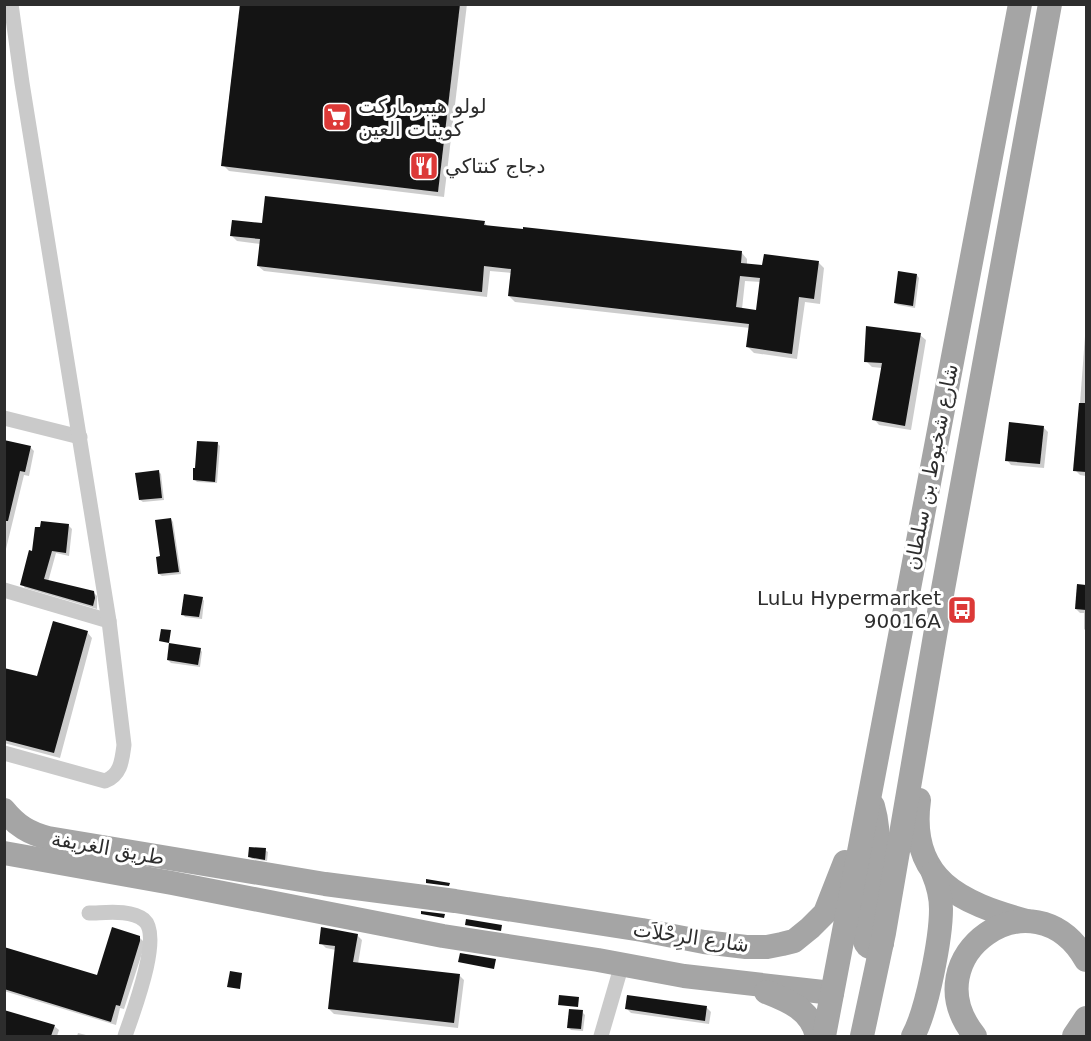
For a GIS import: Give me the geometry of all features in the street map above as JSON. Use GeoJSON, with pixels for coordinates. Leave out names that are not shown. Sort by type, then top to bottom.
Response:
{"type":"FeatureCollection","features":[{"type":"Feature","properties":{"kind":"main road","name":"شارع شخبوط بن سلطان"},"geometry":{"type":"LineString","coordinates":[[824,1036],[1020,4]]}},
{"type":"Feature","properties":{"kind":"main road","name":"شارع شخبوط بن سلطان"},"geometry":{"type":"LineString","coordinates":[[862,1036],[882,943],[943,589],[1050,4]]}},
{"type":"Feature","properties":{"kind":"main road"},"geometry":{"type":"LineString","coordinates":[[914,1036],[921,1019],[939,934],[940,897],[933,871],[920,845],[916,819],[949,626],[949,604],[943,589]]}},
{"type":"Feature","properties":{"kind":"main road","name":"شارع الرِحْلاَت"},"geometry":{"type":"LineString","coordinates":[[455,901],[746,947],[767,947],[794,941],[825,913],[869,792]]}},
{"type":"Feature","properties":{"kind":"main road"},"geometry":{"type":"LineString","coordinates":[[869,792],[876,819],[879,846],[878,864],[864,939],[872,948],[882,943]]}},
{"type":"Feature","properties":{"kind":"main road","name":"طريق الغريفة"},"geometry":{"type":"LineString","coordinates":[[4,810],[24,829],[48,838],[325,884],[455,901]]}},
{"type":"Feature","properties":{"kind":"main road","name":"طريق الغريفة"},"geometry":{"type":"LineString","coordinates":[[4,854],[348,916],[422,933],[501,945]]}},
{"type":"Feature","properties":{"kind":"main road"},"geometry":{"type":"LineString","coordinates":[[933,871],[947,887],[977,905],[1051,926],[1079,944],[1086,960]]}},
{"type":"Feature","properties":{"kind":"main road"},"geometry":{"type":"LineString","coordinates":[[975,1036],[964,1019],[957,1000],[959,974],[963,961],[978,939],[989,931],[1007,923],[1027,921]]}},
{"type":"Feature","properties":{"kind":"main road"},"geometry":{"type":"LineString","coordinates":[[629,965],[642,930]]}},
{"type":"Feature","properties":{"kind":"main road","name":"شارع الرِحْلاَت"},"geometry":{"type":"LineString","coordinates":[[501,945],[684,976],[832,993]]}},
{"type":"Feature","properties":{"kind":"main road"},"geometry":{"type":"LineString","coordinates":[[741,983],[784,999],[804,1012],[814,1026],[817,1036]]}},
{"type":"Feature","properties":{"kind":"street"},"geometry":{"type":"LineString","coordinates":[[4,753],[105,781],[117,773],[122,764],[124,745],[109,621],[11,4]]}},
{"type":"Feature","properties":{"kind":"street"},"geometry":{"type":"LineString","coordinates":[[4,418],[80,436]]}},
{"type":"Feature","properties":{"kind":"street"},"geometry":{"type":"LineString","coordinates":[[4,590],[109,621]]}},
{"type":"Feature","properties":{"kind":"street"},"geometry":{"type":"LineString","coordinates":[[88,914],[132,915],[145,921],[151,933],[141,988],[125,1036]]}},
{"type":"Feature","properties":{"kind":"street"},"geometry":{"type":"LineString","coordinates":[[601,1036],[629,965]]}},
{"type":"Feature","properties":{"kind":"building","name":"لولو هيبرماركت كويتات العين"},"geometry":{"type":"Polygon","coordinates":[[[240,4],[460,4],[438,192],[221,166],[240,4]]]}},
{"type":"Feature","properties":{"kind":"building"},"geometry":{"type":"Polygon","coordinates":[[[265,196],[485,221],[484,225],[523,229],[523,227],[742,251],[741,263],[762,265],[764,254],[819,261],[814,299],[799,297],[792,354],[746,347],[749,324],[508,296],[511,269],[484,266],[482,292],[257,266],[260,239],[230,236],[232,220],[262,223],[265,196]],[[740,276],[736,307],[756,310],[760,278],[740,276]]]}},
{"type":"Feature","properties":{"kind":"building"},"geometry":{"type":"Polygon","coordinates":[[[898,271],[917,274],[913,306],[894,303],[898,271]]]}},
{"type":"Feature","properties":{"kind":"building"},"geometry":{"type":"Polygon","coordinates":[[[866,326],[921,333],[905,426],[872,420],[882,363],[864,362],[866,326]]]}},
{"type":"Feature","properties":{"kind":"building"},"geometry":{"type":"Polygon","coordinates":[[[1079,403],[1086,403],[1086,472],[1073,471],[1079,403]]]}},
{"type":"Feature","properties":{"kind":"building"},"geometry":{"type":"Polygon","coordinates":[[[1009,422],[1044,426],[1040,464],[1005,461],[1009,422]]]}},
{"type":"Feature","properties":{"kind":"building"},"geometry":{"type":"Polygon","coordinates":[[[4,440],[31,446],[25,472],[20,471],[8,521],[4,521],[4,440]]]}},
{"type":"Feature","properties":{"kind":"building"},"geometry":{"type":"Polygon","coordinates":[[[197,441],[218,442],[215,482],[193,480],[197,441]]]}},
{"type":"Feature","properties":{"kind":"building"},"geometry":{"type":"Polygon","coordinates":[[[159,470],[162,498],[139,500],[135,473],[159,470]]]}},
{"type":"Feature","properties":{"kind":"building"},"geometry":{"type":"Polygon","coordinates":[[[171,518],[179,572],[158,574],[156,557],[160,556],[155,520],[171,518]]]}},
{"type":"Feature","properties":{"kind":"building"},"geometry":{"type":"Polygon","coordinates":[[[41,521],[69,524],[66,553],[52,551],[44,579],[94,591],[93,606],[20,585],[29,550],[32,551],[35,527],[40,527],[41,521]]]}},
{"type":"Feature","properties":{"kind":"building"},"geometry":{"type":"Polygon","coordinates":[[[1077,584],[1086,585],[1086,610],[1075,609],[1077,584]]]}},
{"type":"Feature","properties":{"kind":"building"},"geometry":{"type":"Polygon","coordinates":[[[184,594],[203,597],[199,617],[181,615],[184,594]]]}},
{"type":"Feature","properties":{"kind":"building"},"geometry":{"type":"Polygon","coordinates":[[[53,621],[88,631],[54,753],[4,740],[4,668],[37,676],[53,621]]]}},
{"type":"Feature","properties":{"kind":"building"},"geometry":{"type":"Polygon","coordinates":[[[161,629],[171,630],[169,643],[159,641],[161,629]]]}},
{"type":"Feature","properties":{"kind":"building"},"geometry":{"type":"Polygon","coordinates":[[[169,643],[201,648],[198,665],[167,660],[169,643]]]}},
{"type":"Feature","properties":{"kind":"building"},"geometry":{"type":"Polygon","coordinates":[[[249,847],[266,848],[265,860],[248,857],[249,847]]]}},
{"type":"Feature","properties":{"kind":"building"},"geometry":{"type":"Polygon","coordinates":[[[426,879],[450,883],[449,886],[426,883],[426,879]]]}},
{"type":"Feature","properties":{"kind":"building"},"geometry":{"type":"Polygon","coordinates":[[[421,911],[445,914],[444,918],[421,914],[421,911]]]}},
{"type":"Feature","properties":{"kind":"building"},"geometry":{"type":"Polygon","coordinates":[[[466,919],[502,925],[501,931],[465,925],[466,919]]]}},
{"type":"Feature","properties":{"kind":"building"},"geometry":{"type":"Polygon","coordinates":[[[112,927],[140,936],[140,941],[120,1006],[116,1005],[111,1022],[4,989],[4,947],[97,975],[112,927]]]}},
{"type":"Feature","properties":{"kind":"building"},"geometry":{"type":"Polygon","coordinates":[[[321,927],[358,934],[353,962],[460,974],[454,1023],[328,1009],[335,946],[319,944],[321,927]]]}},
{"type":"Feature","properties":{"kind":"building"},"geometry":{"type":"Polygon","coordinates":[[[460,953],[496,959],[494,969],[458,962],[460,953]]]}},
{"type":"Feature","properties":{"kind":"building"},"geometry":{"type":"Polygon","coordinates":[[[230,971],[242,973],[240,989],[227,987],[230,971]]]}},
{"type":"Feature","properties":{"kind":"building"},"geometry":{"type":"Polygon","coordinates":[[[559,995],[579,997],[578,1007],[558,1005],[559,995]]]}},
{"type":"Feature","properties":{"kind":"building"},"geometry":{"type":"Polygon","coordinates":[[[627,995],[707,1006],[705,1021],[625,1009],[627,995]]]}},
{"type":"Feature","properties":{"kind":"building"},"geometry":{"type":"Polygon","coordinates":[[[569,1009],[583,1010],[581,1029],[567,1028],[569,1009]]]}},
{"type":"Feature","properties":{"kind":"building"},"geometry":{"type":"Polygon","coordinates":[[[4,1010],[55,1025],[51,1036],[4,1036],[4,1010]]]}},
{"type":"Feature","properties":{"kind":"place","name":"لولو هيبرماركت كويتات العين"},"geometry":{"type":"Point","coordinates":[337,117]}},
{"type":"Feature","properties":{"kind":"place","name":"دجاج كنتاكي"},"geometry":{"type":"Point","coordinates":[424,166]}},
{"type":"Feature","properties":{"kind":"place","name":"LuLu Hypermarket 90016A"},"geometry":{"type":"Point","coordinates":[962,610]}}]}
